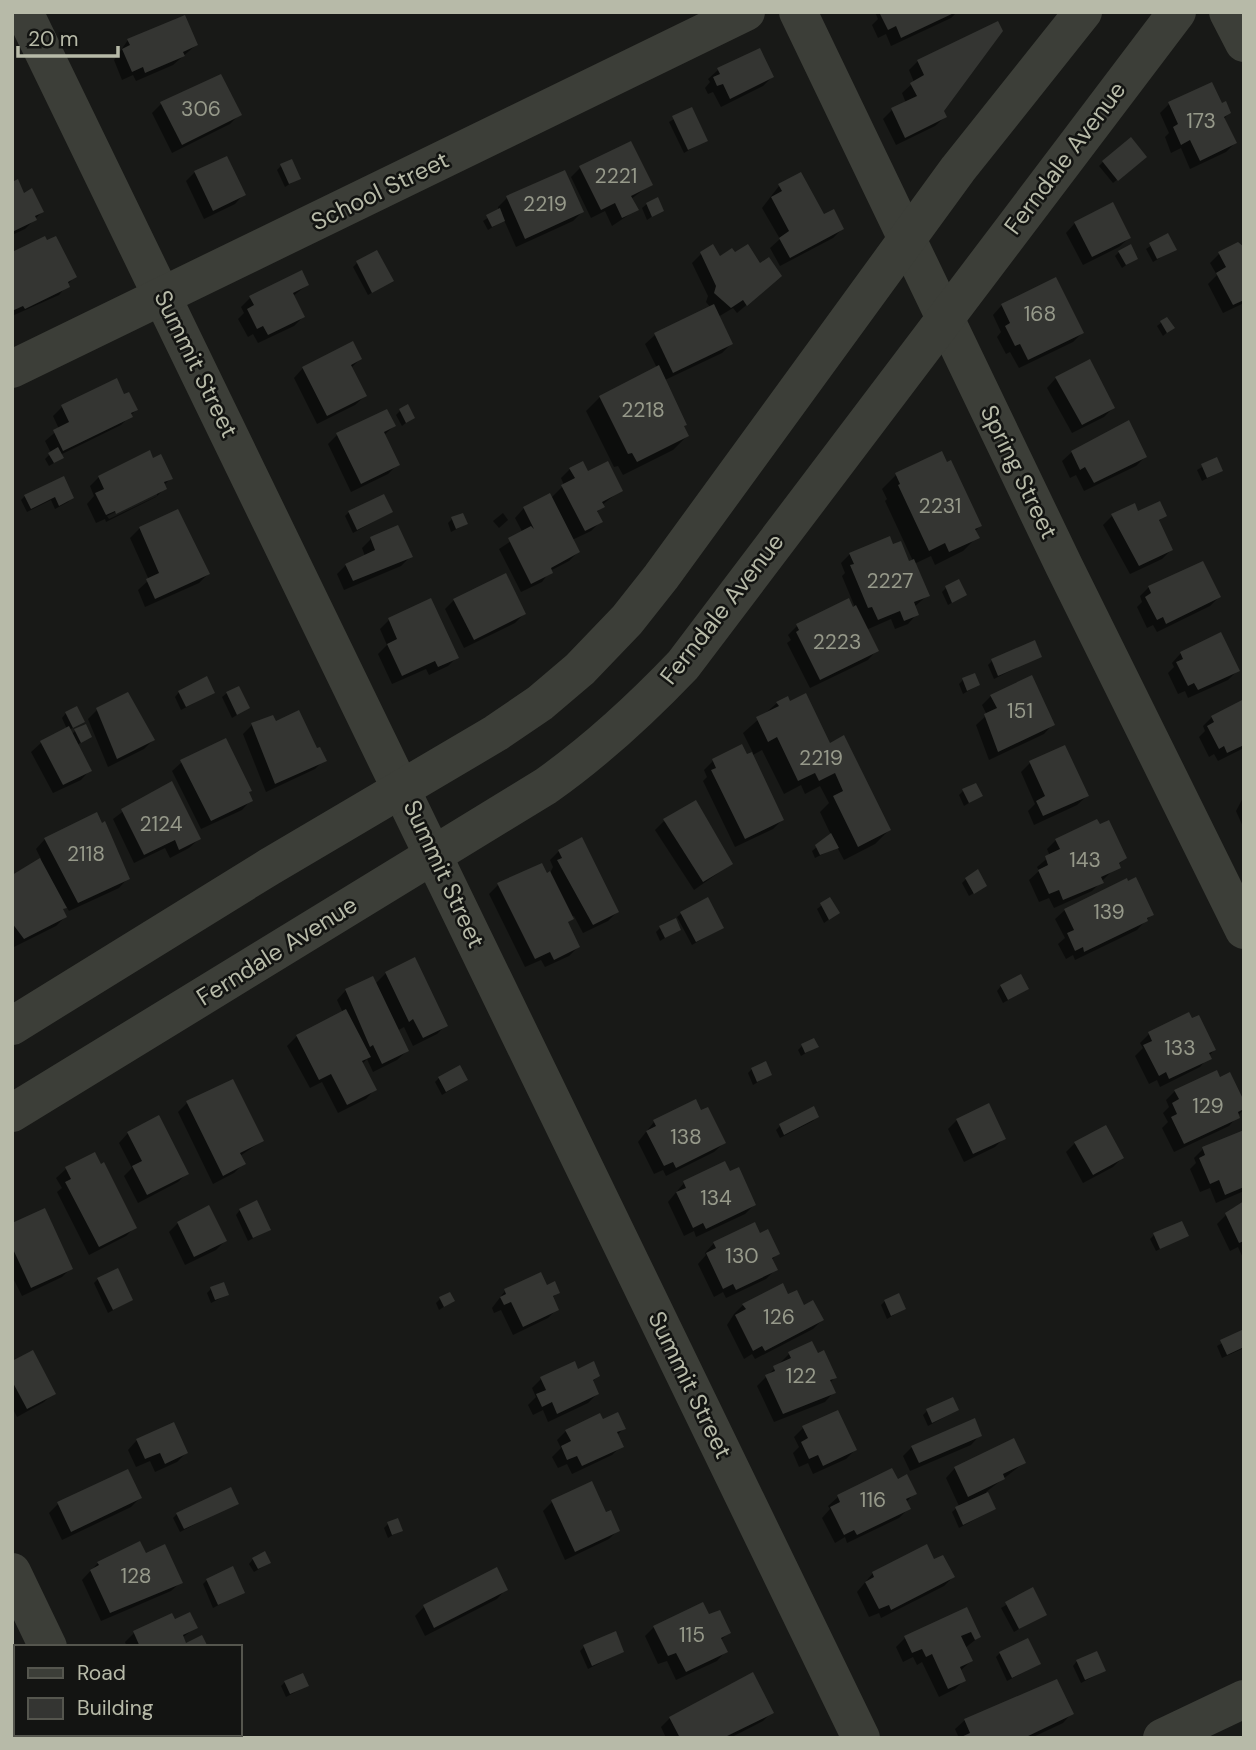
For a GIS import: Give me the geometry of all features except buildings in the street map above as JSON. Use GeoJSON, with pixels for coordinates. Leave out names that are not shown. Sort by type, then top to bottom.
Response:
{"type":"FeatureCollection","features":[{"type":"Feature","properties":{"kind":"street","name":"Summit Street"},"geometry":{"type":"LineString","coordinates":[[24,12],[403,788],[861,1738]]}},
{"type":"Feature","properties":{"kind":"street","name":"School Street"},"geometry":{"type":"LineString","coordinates":[[12,369],[746,12]]}},
{"type":"Feature","properties":{"kind":"street","name":"Spring Street"},"geometry":{"type":"LineString","coordinates":[[798,12],[1244,930]]}},
{"type":"Feature","properties":{"kind":"street"},"geometry":{"type":"LineString","coordinates":[[12,1026],[496,733],[540,703],[580,669],[626,620],[958,169],[1083,12]]}},
{"type":"Feature","properties":{"kind":"street","name":"Ferndale Avenue"},"geometry":{"type":"LineString","coordinates":[[12,1113],[546,786],[592,753],[635,716],[675,674],[1177,12]]}},
{"type":"Feature","properties":{"kind":"street"},"geometry":{"type":"LineString","coordinates":[[1228,12],[1244,43]]}},
{"type":"Feature","properties":{"kind":"street"},"geometry":{"type":"LineString","coordinates":[[12,1572],[47,1645]]}},
{"type":"Feature","properties":{"kind":"street"},"geometry":{"type":"LineString","coordinates":[[1163,1738],[1244,1699]]}}]}
